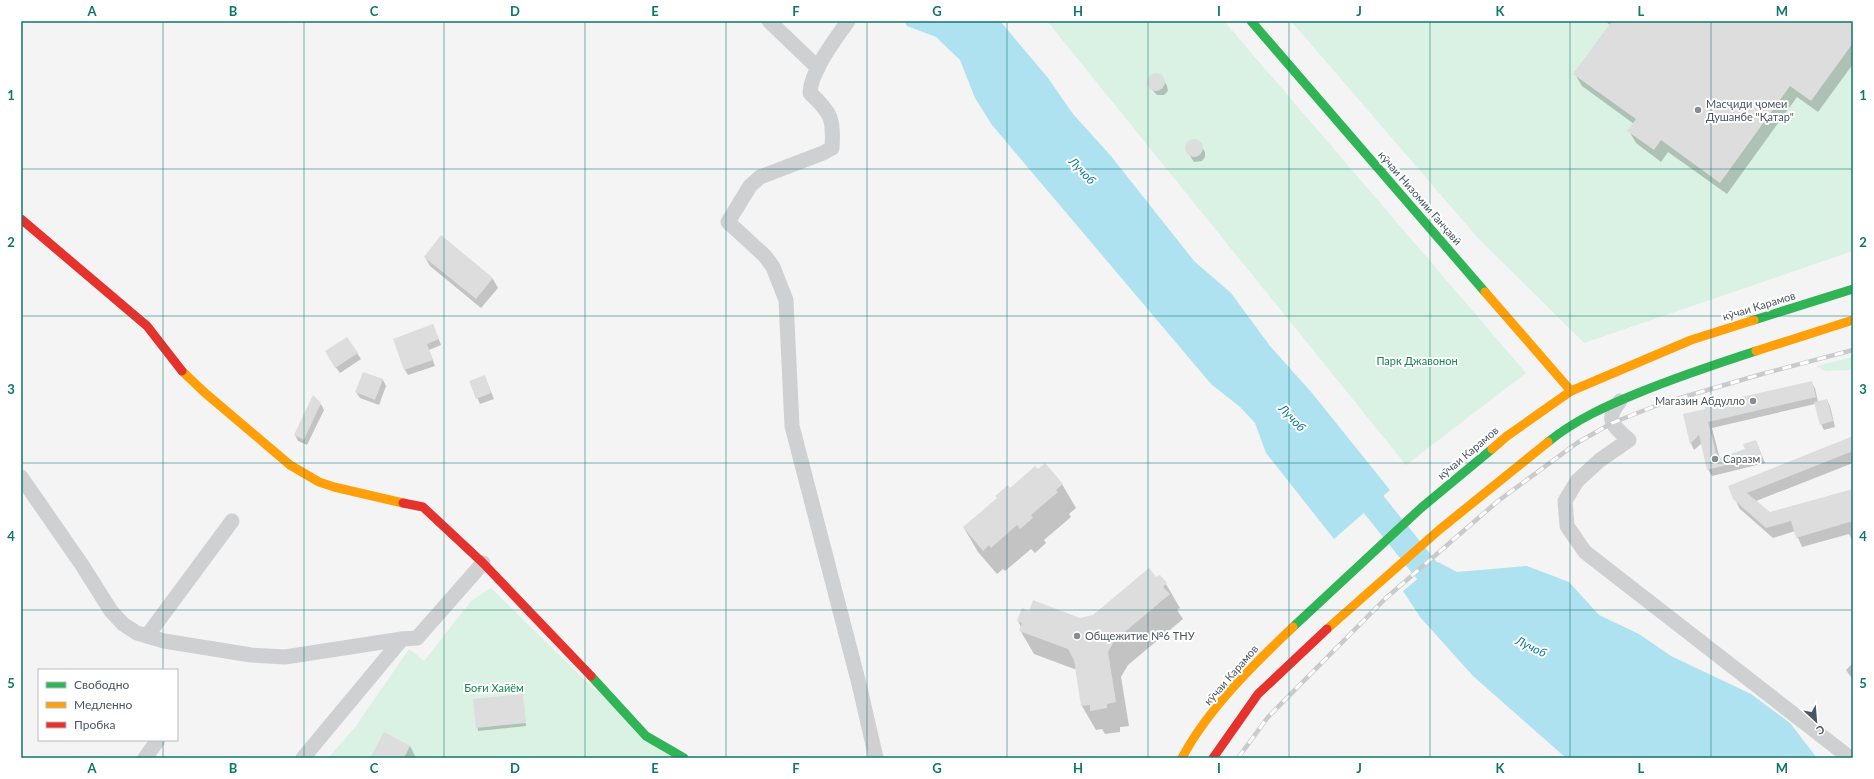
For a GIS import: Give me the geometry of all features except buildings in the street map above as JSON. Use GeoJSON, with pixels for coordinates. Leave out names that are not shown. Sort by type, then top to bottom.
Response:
{"type":"FeatureCollection","features":[{"type":"Feature","properties":{"kind":"main road","name":"кӯчаи Низомии Ганҷавӣ"},"geometry":{"type":"LineString","coordinates":[[1252,21],[1571,391]]}},
{"type":"Feature","properties":{"kind":"main road"},"geometry":{"type":"LineString","coordinates":[[21,219],[147,326],[179,368],[204,392],[290,465],[319,482],[334,487],[422,507],[483,563],[578,661],[646,736],[684,758]]}},
{"type":"Feature","properties":{"kind":"main road","name":"кӯчаи Карамов"},"geometry":{"type":"LineString","coordinates":[[1182,758],[1190,743],[1233,688],[1278,641],[1335,586],[1421,508],[1507,436],[1571,391],[1691,340],[1815,305],[1853,289]]}},
{"type":"Feature","properties":{"kind":"main road"},"geometry":{"type":"LineString","coordinates":[[1213,758],[1258,694],[1355,603],[1439,530],[1527,457],[1566,427],[1620,401],[1690,372],[1822,326],[1853,320]]}},
{"type":"Feature","properties":{"kind":"street"},"geometry":{"type":"LineString","coordinates":[[769,21],[818,68]]}},
{"type":"Feature","properties":{"kind":"street"},"geometry":{"type":"LineString","coordinates":[[848,21],[818,68],[810,86],[810,93],[825,107],[832,119],[832,148],[824,153],[760,177],[750,186],[728,222],[765,256],[773,267],[786,300],[792,426],[859,684],[876,758]]}},
{"type":"Feature","properties":{"kind":"street"},"geometry":{"type":"LineString","coordinates":[[1620,401],[1613,410],[1611,416],[1612,423],[1629,440],[1600,460],[1577,481],[1565,501],[1568,526],[1585,552],[1850,758]]}},
{"type":"Feature","properties":{"kind":"street"},"geometry":{"type":"LineString","coordinates":[[21,477],[78,558],[111,611],[128,627],[137,633],[164,641],[251,655],[285,657],[417,638],[483,563]]}},
{"type":"Feature","properties":{"kind":"street"},"geometry":{"type":"LineString","coordinates":[[147,636],[232,521]]}},
{"type":"Feature","properties":{"kind":"street"},"geometry":{"type":"LineString","coordinates":[[303,758],[402,639]]}},
{"type":"Feature","properties":{"kind":"street"},"geometry":{"type":"LineString","coordinates":[[145,758],[157,741]]}},
{"type":"Feature","properties":{"kind":"green space","name":"Парк Джавонон"},"geometry":{"type":"Polygon","coordinates":[[[1047,21],[1224,21],[1526,373],[1406,465],[1047,21]]]}},
{"type":"Feature","properties":{"kind":"green space","name":"Масҷиди ҷомеи Душанбе \"Қатар\""},"geometry":{"type":"Polygon","coordinates":[[[1291,21],[1853,21],[1853,251],[1584,343],[1477,237],[1291,21]]]}},
{"type":"Feature","properties":{"kind":"green space"},"geometry":{"type":"Polygon","coordinates":[[[1853,357],[1853,370],[1826,371],[1816,366],[1853,357]]]}},
{"type":"Feature","properties":{"kind":"green space","name":"Боғи Хайём"},"geometry":{"type":"Polygon","coordinates":[[[491,588],[594,689],[673,758],[328,758],[356,726],[409,649],[424,661],[471,601],[491,588]]]}},
{"type":"Feature","properties":{"kind":"water"},"geometry":{"type":"Polygon","coordinates":[[[904,21],[1000,21],[1048,78],[1073,114],[1111,156],[1194,261],[1231,293],[1270,346],[1312,393],[1390,490],[1334,539],[1266,453],[1255,423],[1240,407],[1211,384],[992,125],[975,98],[960,60],[936,37],[907,26],[904,21]]]}},
{"type":"Feature","properties":{"kind":"water"},"geometry":{"type":"Polygon","coordinates":[[[1438,562],[1457,572],[1527,566],[1569,582],[1599,615],[1639,634],[1671,656],[1751,694],[1790,723],[1817,758],[1566,758],[1473,676],[1420,617],[1403,591],[1438,562]]]}},
{"type":"Feature","properties":{"kind":"waterway","name":"Лучоб"},"geometry":{"type":"LineString","coordinates":[[1350,479],[1366,495],[1449,598]]}},
{"type":"Feature","properties":{"kind":"railway"},"geometry":{"type":"LineString","coordinates":[[1238,758],[1268,717],[1386,598],[1498,501],[1577,443],[1612,423],[1663,403],[1762,374],[1853,350]]}},
{"type":"Feature","properties":{"kind":"traffic: fast"},"geometry":{"type":"LineString","coordinates":[[1251,21],[1485,292]]}},
{"type":"Feature","properties":{"kind":"traffic: fast"},"geometry":{"type":"LineString","coordinates":[[1754,320],[1853,289]]}},
{"type":"Feature","properties":{"kind":"traffic: fast"},"geometry":{"type":"LineString","coordinates":[[1548,442],[1580,420],[1614,403],[1682,376],[1756,351]]}},
{"type":"Feature","properties":{"kind":"traffic: fast"},"geometry":{"type":"LineString","coordinates":[[1293,627],[1421,508],[1492,449]]}},
{"type":"Feature","properties":{"kind":"traffic: fast"},"geometry":{"type":"LineString","coordinates":[[591,676],[646,736],[684,758]]}},
{"type":"Feature","properties":{"kind":"traffic: slow"},"geometry":{"type":"LineString","coordinates":[[1485,292],[1571,391]]}},
{"type":"Feature","properties":{"kind":"traffic: slow"},"geometry":{"type":"LineString","coordinates":[[1492,449],[1507,436],[1571,391],[1691,340],[1754,320]]}},
{"type":"Feature","properties":{"kind":"traffic: slow"},"geometry":{"type":"LineString","coordinates":[[1756,351],[1853,320]]}},
{"type":"Feature","properties":{"kind":"traffic: slow"},"geometry":{"type":"LineString","coordinates":[[182,371],[204,392],[290,465],[319,482],[334,487],[403,503]]}},
{"type":"Feature","properties":{"kind":"traffic: slow"},"geometry":{"type":"LineString","coordinates":[[1327,629],[1439,530],[1548,442]]}},
{"type":"Feature","properties":{"kind":"traffic: slow"},"geometry":{"type":"LineString","coordinates":[[1182,758],[1204,722],[1232,688],[1293,627]]}},
{"type":"Feature","properties":{"kind":"traffic: jam"},"geometry":{"type":"LineString","coordinates":[[21,219],[147,326],[182,371]]}},
{"type":"Feature","properties":{"kind":"traffic: jam"},"geometry":{"type":"LineString","coordinates":[[403,503],[423,507],[483,563],[591,676]]}},
{"type":"Feature","properties":{"kind":"traffic: jam"},"geometry":{"type":"LineString","coordinates":[[1213,758],[1258,694],[1327,629]]}},
{"type":"Feature","properties":{"kind":"place","name":"Масҷиди ҷомеи Душанбе \"Қатар\""},"geometry":{"type":"Point","coordinates":[1698,110]}},
{"type":"Feature","properties":{"kind":"place","name":"Магазин Абдулло"},"geometry":{"type":"Point","coordinates":[1753,401]}},
{"type":"Feature","properties":{"kind":"place","name":"Саразм"},"geometry":{"type":"Point","coordinates":[1715,459]}},
{"type":"Feature","properties":{"kind":"place","name":"Общежитие №6 ТНУ"},"geometry":{"type":"Point","coordinates":[1077,636]}}]}
